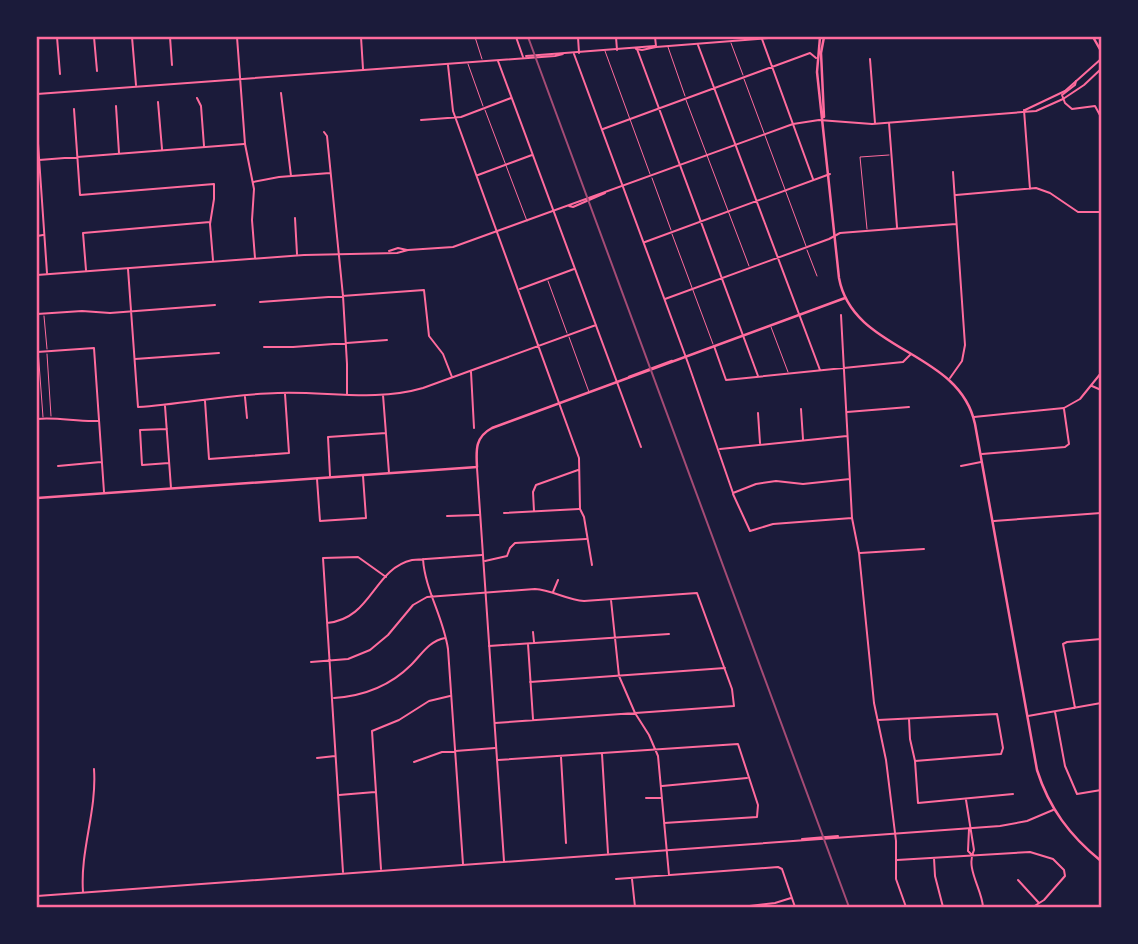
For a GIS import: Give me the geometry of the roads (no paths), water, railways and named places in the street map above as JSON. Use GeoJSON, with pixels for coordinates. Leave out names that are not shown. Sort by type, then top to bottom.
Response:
{"type":"FeatureCollection","features":[{"type":"Feature","properties":{"kind":"main road"},"geometry":{"type":"LineString","coordinates":[[822,37],[817,58],[839,278],[845,298],[853,312],[865,324],[950,378],[965,397],[974,417],[1037,769],[1053,810],[1077,840],[1101,861]]}},
{"type":"Feature","properties":{"kind":"main road"},"geometry":{"type":"LineString","coordinates":[[822,37],[824,120]]}},
{"type":"Feature","properties":{"kind":"main road"},"geometry":{"type":"LineString","coordinates":[[1093,37],[1101,51]]}},
{"type":"Feature","properties":{"kind":"main road"},"geometry":{"type":"LineString","coordinates":[[37,498],[477,467],[476,450],[480,437],[488,430],[632,374],[845,298]]}},
{"type":"Feature","properties":{"kind":"street"},"geometry":{"type":"LineString","coordinates":[[57,37],[60,75]]}},
{"type":"Feature","properties":{"kind":"street"},"geometry":{"type":"LineString","coordinates":[[94,37],[97,71]]}},
{"type":"Feature","properties":{"kind":"street"},"geometry":{"type":"LineString","coordinates":[[132,37],[136,86]]}},
{"type":"Feature","properties":{"kind":"street"},"geometry":{"type":"LineString","coordinates":[[170,37],[172,65]]}},
{"type":"Feature","properties":{"kind":"street"},"geometry":{"type":"LineString","coordinates":[[243,37],[237,37],[245,144],[253,182],[255,258]]}},
{"type":"Feature","properties":{"kind":"street"},"geometry":{"type":"LineString","coordinates":[[361,37],[363,69]]}},
{"type":"Feature","properties":{"kind":"street"},"geometry":{"type":"LineString","coordinates":[[516,37],[524,58]]}},
{"type":"Feature","properties":{"kind":"street"},"geometry":{"type":"LineString","coordinates":[[578,37],[579,53]]}},
{"type":"Feature","properties":{"kind":"street"},"geometry":{"type":"LineString","coordinates":[[616,37],[617,50]]}},
{"type":"Feature","properties":{"kind":"street"},"geometry":{"type":"LineString","coordinates":[[655,37],[656,47]]}},
{"type":"Feature","properties":{"kind":"street"},"geometry":{"type":"LineString","coordinates":[[37,94],[524,58],[537,54],[574,54],[740,38],[782,37]]}},
{"type":"Feature","properties":{"kind":"street"},"geometry":{"type":"LineString","coordinates":[[762,38],[814,180]]}},
{"type":"Feature","properties":{"kind":"street"},"geometry":{"type":"LineString","coordinates":[[698,44],[820,370]]}},
{"type":"Feature","properties":{"kind":"street"},"geometry":{"type":"LineString","coordinates":[[636,48],[758,376]]}},
{"type":"Feature","properties":{"kind":"street"},"geometry":{"type":"LineString","coordinates":[[602,130],[810,53],[817,58]]}},
{"type":"Feature","properties":{"kind":"street"},"geometry":{"type":"LineString","coordinates":[[574,54],[733,493],[750,531],[772,524],[852,518]]}},
{"type":"Feature","properties":{"kind":"street"},"geometry":{"type":"LineString","coordinates":[[870,59],[876,124]]}},
{"type":"Feature","properties":{"kind":"street"},"geometry":{"type":"LineString","coordinates":[[1024,110],[1065,91],[1101,59]]}},
{"type":"Feature","properties":{"kind":"street"},"geometry":{"type":"LineString","coordinates":[[498,60],[640,447]]}},
{"type":"Feature","properties":{"kind":"street"},"geometry":{"type":"LineString","coordinates":[[448,64],[450,98],[455,117],[579,458],[580,509],[584,517],[592,565]]}},
{"type":"Feature","properties":{"kind":"street"},"geometry":{"type":"LineString","coordinates":[[37,275],[297,255],[340,256],[388,252],[392,249],[453,247],[793,124],[824,120],[876,124],[1036,111],[1063,99],[1101,69]]}},
{"type":"Feature","properties":{"kind":"street"},"geometry":{"type":"LineString","coordinates":[[1076,81],[1076,85],[1062,95],[1063,99],[1072,109],[1096,106],[1101,117]]}},
{"type":"Feature","properties":{"kind":"street"},"geometry":{"type":"LineString","coordinates":[[281,93],[290,176]]}},
{"type":"Feature","properties":{"kind":"street"},"geometry":{"type":"LineString","coordinates":[[421,120],[455,117],[512,98]]}},
{"type":"Feature","properties":{"kind":"street"},"geometry":{"type":"LineString","coordinates":[[197,99],[201,106],[204,147]]}},
{"type":"Feature","properties":{"kind":"street"},"geometry":{"type":"LineString","coordinates":[[158,102],[162,150]]}},
{"type":"Feature","properties":{"kind":"street"},"geometry":{"type":"LineString","coordinates":[[116,106],[119,154]]}},
{"type":"Feature","properties":{"kind":"street"},"geometry":{"type":"LineString","coordinates":[[74,109],[80,195],[214,184],[211,222],[213,261]]}},
{"type":"Feature","properties":{"kind":"street"},"geometry":{"type":"LineString","coordinates":[[1024,110],[1030,189]]}},
{"type":"Feature","properties":{"kind":"street"},"geometry":{"type":"LineString","coordinates":[[889,123],[897,228]]}},
{"type":"Feature","properties":{"kind":"street"},"geometry":{"type":"LineString","coordinates":[[37,129],[47,274]]}},
{"type":"Feature","properties":{"kind":"street"},"geometry":{"type":"LineString","coordinates":[[324,132],[327,136],[340,256],[347,396]]}},
{"type":"Feature","properties":{"kind":"street"},"geometry":{"type":"LineString","coordinates":[[39,160],[245,144]]}},
{"type":"Feature","properties":{"kind":"street"},"geometry":{"type":"LineString","coordinates":[[477,176],[533,155]]}},
{"type":"Feature","properties":{"kind":"street"},"geometry":{"type":"LineString","coordinates":[[950,378],[962,361],[965,345],[953,172]]}},
{"type":"Feature","properties":{"kind":"street"},"geometry":{"type":"LineString","coordinates":[[253,182],[331,173]]}},
{"type":"Feature","properties":{"kind":"street"},"geometry":{"type":"LineString","coordinates":[[643,243],[830,174]]}},
{"type":"Feature","properties":{"kind":"street"},"geometry":{"type":"LineString","coordinates":[[955,196],[1046,190],[1078,212],[1101,212]]}},
{"type":"Feature","properties":{"kind":"street"},"geometry":{"type":"LineString","coordinates":[[295,218],[297,255]]}},
{"type":"Feature","properties":{"kind":"street"},"geometry":{"type":"LineString","coordinates":[[86,271],[83,233],[211,222]]}},
{"type":"Feature","properties":{"kind":"street"},"geometry":{"type":"LineString","coordinates":[[664,300],[840,233],[956,224]]}},
{"type":"Feature","properties":{"kind":"street"},"geometry":{"type":"LineString","coordinates":[[37,236],[44,235]]}},
{"type":"Feature","properties":{"kind":"street"},"geometry":{"type":"LineString","coordinates":[[128,268],[138,407],[285,393],[347,396],[415,391],[596,325]]}},
{"type":"Feature","properties":{"kind":"street"},"geometry":{"type":"LineString","coordinates":[[519,290],[575,269]]}},
{"type":"Feature","properties":{"kind":"street"},"geometry":{"type":"LineString","coordinates":[[260,302],[424,290],[429,336],[443,354],[452,378]]}},
{"type":"Feature","properties":{"kind":"street"},"geometry":{"type":"LineString","coordinates":[[37,314],[82,311],[110,313],[215,306]]}},
{"type":"Feature","properties":{"kind":"street"},"geometry":{"type":"LineString","coordinates":[[841,315],[852,518],[859,553],[877,720],[886,760],[895,834],[896,879],[906,907]]}},
{"type":"Feature","properties":{"kind":"street"},"geometry":{"type":"LineString","coordinates":[[264,347],[387,341]]}},
{"type":"Feature","properties":{"kind":"street"},"geometry":{"type":"LineString","coordinates":[[714,346],[726,380],[902,362],[912,354]]}},
{"type":"Feature","properties":{"kind":"street"},"geometry":{"type":"LineString","coordinates":[[37,352],[94,348],[104,494]]}},
{"type":"Feature","properties":{"kind":"street"},"geometry":{"type":"LineString","coordinates":[[134,359],[219,353]]}},
{"type":"Feature","properties":{"kind":"street"},"geometry":{"type":"LineString","coordinates":[[471,371],[474,428]]}},
{"type":"Feature","properties":{"kind":"street"},"geometry":{"type":"LineString","coordinates":[[974,417],[1064,408],[1080,399],[1101,373]]}},
{"type":"Feature","properties":{"kind":"street"},"geometry":{"type":"LineString","coordinates":[[1091,386],[1101,390]]}},
{"type":"Feature","properties":{"kind":"street"},"geometry":{"type":"LineString","coordinates":[[205,401],[209,459],[289,453],[285,393]]}},
{"type":"Feature","properties":{"kind":"street"},"geometry":{"type":"LineString","coordinates":[[383,394],[389,473]]}},
{"type":"Feature","properties":{"kind":"street"},"geometry":{"type":"LineString","coordinates":[[245,396],[247,418]]}},
{"type":"Feature","properties":{"kind":"street"},"geometry":{"type":"LineString","coordinates":[[165,405],[171,489]]}},
{"type":"Feature","properties":{"kind":"street"},"geometry":{"type":"LineString","coordinates":[[846,412],[909,407]]}},
{"type":"Feature","properties":{"kind":"street"},"geometry":{"type":"LineString","coordinates":[[981,455],[1065,447],[1069,444],[1069,439],[1064,408]]}},
{"type":"Feature","properties":{"kind":"street"},"geometry":{"type":"LineString","coordinates":[[801,409],[803,440]]}},
{"type":"Feature","properties":{"kind":"street"},"geometry":{"type":"LineString","coordinates":[[758,413],[760,444]]}},
{"type":"Feature","properties":{"kind":"street"},"geometry":{"type":"LineString","coordinates":[[37,419],[99,421]]}},
{"type":"Feature","properties":{"kind":"street"},"geometry":{"type":"LineString","coordinates":[[167,429],[140,430],[142,465],[169,463]]}},
{"type":"Feature","properties":{"kind":"street"},"geometry":{"type":"LineString","coordinates":[[330,477],[328,437],[386,433]]}},
{"type":"Feature","properties":{"kind":"street"},"geometry":{"type":"LineString","coordinates":[[719,449],[847,436]]}},
{"type":"Feature","properties":{"kind":"street"},"geometry":{"type":"LineString","coordinates":[[58,466],[102,462]]}},
{"type":"Feature","properties":{"kind":"street"},"geometry":{"type":"LineString","coordinates":[[961,466],[982,462]]}},
{"type":"Feature","properties":{"kind":"street"},"geometry":{"type":"LineString","coordinates":[[477,467],[504,861]]}},
{"type":"Feature","properties":{"kind":"street"},"geometry":{"type":"LineString","coordinates":[[534,511],[533,492],[536,485],[579,470]]}},
{"type":"Feature","properties":{"kind":"street"},"geometry":{"type":"LineString","coordinates":[[317,478],[320,521],[343,520],[366,518],[363,474]]}},
{"type":"Feature","properties":{"kind":"street"},"geometry":{"type":"LineString","coordinates":[[733,493],[764,482],[803,484],[850,479]]}},
{"type":"Feature","properties":{"kind":"street"},"geometry":{"type":"LineString","coordinates":[[504,513],[580,509]]}},
{"type":"Feature","properties":{"kind":"street"},"geometry":{"type":"LineString","coordinates":[[993,522],[1101,513]]}},
{"type":"Feature","properties":{"kind":"street"},"geometry":{"type":"LineString","coordinates":[[447,516],[480,515]]}},
{"type":"Feature","properties":{"kind":"street"},"geometry":{"type":"LineString","coordinates":[[483,561],[503,559],[515,543],[587,538]]}},
{"type":"Feature","properties":{"kind":"street"},"geometry":{"type":"LineString","coordinates":[[859,553],[925,549]]}},
{"type":"Feature","properties":{"kind":"street"},"geometry":{"type":"LineString","coordinates":[[327,623],[342,621],[356,613],[386,577],[401,564],[423,559],[483,555]]}},
{"type":"Feature","properties":{"kind":"street"},"geometry":{"type":"LineString","coordinates":[[343,873],[323,558],[358,557],[386,577]]}},
{"type":"Feature","properties":{"kind":"street"},"geometry":{"type":"LineString","coordinates":[[423,559],[425,578],[446,637],[463,864]]}},
{"type":"Feature","properties":{"kind":"street"},"geometry":{"type":"LineString","coordinates":[[553,593],[558,580]]}},
{"type":"Feature","properties":{"kind":"street"},"geometry":{"type":"LineString","coordinates":[[311,662],[348,659],[370,650],[388,635],[413,605],[433,596],[535,589],[578,601],[697,593],[732,689],[734,706],[495,723]]}},
{"type":"Feature","properties":{"kind":"street"},"geometry":{"type":"LineString","coordinates":[[611,599],[619,676],[635,713],[656,750],[669,875]]}},
{"type":"Feature","properties":{"kind":"street"},"geometry":{"type":"LineString","coordinates":[[533,632],[534,643]]}},
{"type":"Feature","properties":{"kind":"street"},"geometry":{"type":"LineString","coordinates":[[489,646],[668,634]]}},
{"type":"Feature","properties":{"kind":"street"},"geometry":{"type":"LineString","coordinates":[[332,698],[360,694],[386,684],[408,668],[430,644],[446,637]]}},
{"type":"Feature","properties":{"kind":"street"},"geometry":{"type":"LineString","coordinates":[[1075,708],[1063,644],[1101,639]]}},
{"type":"Feature","properties":{"kind":"street"},"geometry":{"type":"LineString","coordinates":[[528,643],[533,720]]}},
{"type":"Feature","properties":{"kind":"street"},"geometry":{"type":"LineString","coordinates":[[530,682],[725,668]]}},
{"type":"Feature","properties":{"kind":"street"},"geometry":{"type":"LineString","coordinates":[[381,870],[372,731],[399,720],[435,698],[451,696]]}},
{"type":"Feature","properties":{"kind":"street"},"geometry":{"type":"LineString","coordinates":[[1027,716],[1101,703]]}},
{"type":"Feature","properties":{"kind":"street"},"geometry":{"type":"LineString","coordinates":[[1055,712],[1065,766],[1077,794],[1101,790]]}},
{"type":"Feature","properties":{"kind":"street"},"geometry":{"type":"LineString","coordinates":[[877,720],[995,713],[998,716],[1003,748],[1001,754],[915,761]]}},
{"type":"Feature","properties":{"kind":"street"},"geometry":{"type":"LineString","coordinates":[[909,718],[918,803],[1013,794]]}},
{"type":"Feature","properties":{"kind":"street"},"geometry":{"type":"LineString","coordinates":[[497,760],[738,744],[758,805],[757,817],[664,823]]}},
{"type":"Feature","properties":{"kind":"street"},"geometry":{"type":"LineString","coordinates":[[414,762],[435,754],[496,748]]}},
{"type":"Feature","properties":{"kind":"street"},"geometry":{"type":"LineString","coordinates":[[601,753],[608,853]]}},
{"type":"Feature","properties":{"kind":"street"},"geometry":{"type":"LineString","coordinates":[[561,755],[566,843]]}},
{"type":"Feature","properties":{"kind":"street"},"geometry":{"type":"LineString","coordinates":[[317,758],[336,756]]}},
{"type":"Feature","properties":{"kind":"street"},"geometry":{"type":"LineString","coordinates":[[83,893],[83,862],[96,787],[94,769]]}},
{"type":"Feature","properties":{"kind":"street"},"geometry":{"type":"LineString","coordinates":[[661,786],[748,778]]}},
{"type":"Feature","properties":{"kind":"street"},"geometry":{"type":"LineString","coordinates":[[338,795],[376,792]]}},
{"type":"Feature","properties":{"kind":"street"},"geometry":{"type":"LineString","coordinates":[[646,798],[662,798]]}},
{"type":"Feature","properties":{"kind":"street"},"geometry":{"type":"LineString","coordinates":[[966,799],[968,851],[981,892],[982,907]]}},
{"type":"Feature","properties":{"kind":"street"},"geometry":{"type":"LineString","coordinates":[[37,897],[1016,824],[1053,810]]}},
{"type":"Feature","properties":{"kind":"street"},"geometry":{"type":"LineString","coordinates":[[969,828],[973,833],[974,850],[971,855]]}},
{"type":"Feature","properties":{"kind":"street"},"geometry":{"type":"LineString","coordinates":[[896,860],[1030,852],[1053,859],[1065,872],[1063,881],[1033,907]]}},
{"type":"Feature","properties":{"kind":"street"},"geometry":{"type":"LineString","coordinates":[[934,857],[935,876],[943,907]]}},
{"type":"Feature","properties":{"kind":"street"},"geometry":{"type":"LineString","coordinates":[[616,879],[778,867],[782,869],[795,907]]}},
{"type":"Feature","properties":{"kind":"street"},"geometry":{"type":"LineString","coordinates":[[632,878],[635,907]]}},
{"type":"Feature","properties":{"kind":"street"},"geometry":{"type":"LineString","coordinates":[[1018,880],[1039,903]]}},
{"type":"Feature","properties":{"kind":"street"},"geometry":{"type":"LineString","coordinates":[[741,907],[756,907],[792,898]]}},
{"type":"Feature","properties":{"kind":"lane"},"geometry":{"type":"LineString","coordinates":[[475,37],[482,61]]}},
{"type":"Feature","properties":{"kind":"lane"},"geometry":{"type":"LineString","coordinates":[[730,41],[817,276]]}},
{"type":"Feature","properties":{"kind":"lane"},"geometry":{"type":"LineString","coordinates":[[667,46],[750,268]]}},
{"type":"Feature","properties":{"kind":"lane"},"geometry":{"type":"LineString","coordinates":[[605,51],[714,346]]}},
{"type":"Feature","properties":{"kind":"lane"},"geometry":{"type":"LineString","coordinates":[[467,62],[527,222]]}},
{"type":"Feature","properties":{"kind":"lane"},"geometry":{"type":"LineString","coordinates":[[867,231],[860,157],[891,154]]}},
{"type":"Feature","properties":{"kind":"lane"},"geometry":{"type":"LineString","coordinates":[[547,279],[589,392]]}},
{"type":"Feature","properties":{"kind":"lane"},"geometry":{"type":"LineString","coordinates":[[44,313],[51,418]]}},
{"type":"Feature","properties":{"kind":"lane"},"geometry":{"type":"LineString","coordinates":[[771,325],[789,373]]}},
{"type":"Feature","properties":{"kind":"lane"},"geometry":{"type":"LineString","coordinates":[[37,336],[43,418]]}},
{"type":"Feature","properties":{"kind":"railway"},"geometry":{"type":"LineString","coordinates":[[528,37],[849,907]]}}]}
